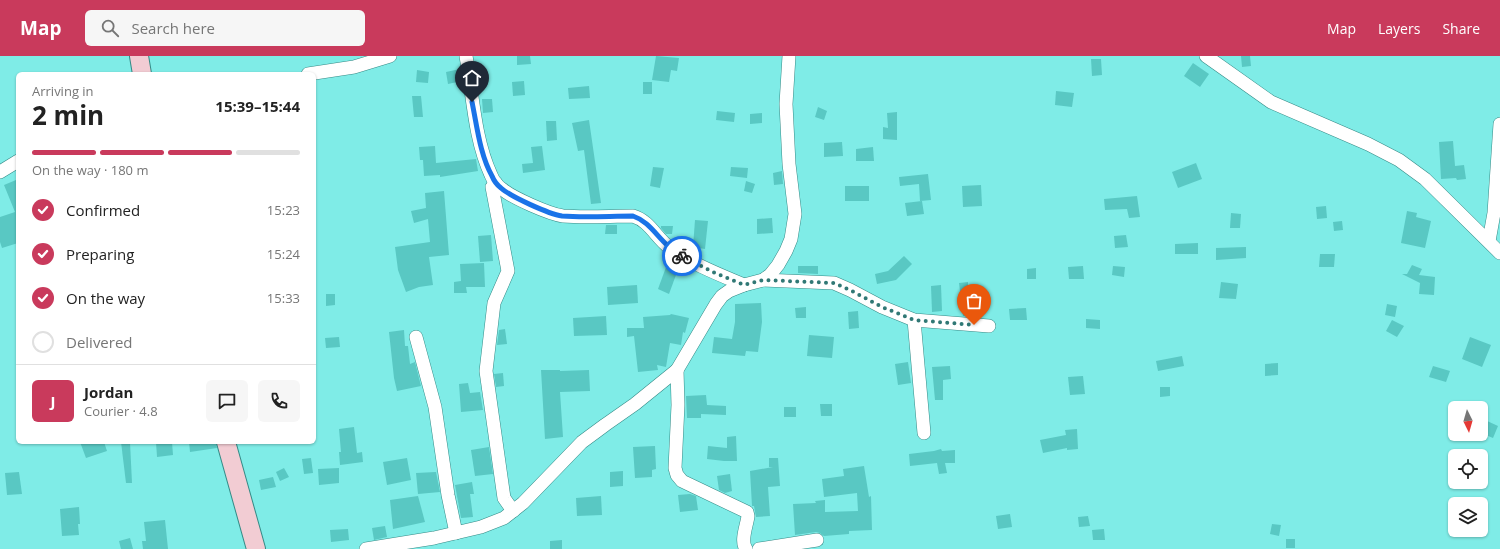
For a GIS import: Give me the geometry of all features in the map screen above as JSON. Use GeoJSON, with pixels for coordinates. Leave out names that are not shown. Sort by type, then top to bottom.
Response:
{"type":"FeatureCollection","features":[{"type":"Feature","properties":{"kind":"main road"},"geometry":{"type":"LineString","coordinates":[[139,56],[142,72]]}},
{"type":"Feature","properties":{"kind":"main road"},"geometry":{"type":"LineString","coordinates":[[227,444],[256,549]]}},
{"type":"Feature","properties":{"kind":"street"},"geometry":{"type":"LineString","coordinates":[[316,73],[354,67],[368,59],[390,56]]}},
{"type":"Feature","properties":{"kind":"street"},"geometry":{"type":"LineString","coordinates":[[466,56],[472,102],[480,145],[491,175],[502,189],[513,196],[548,212],[562,216],[633,216],[640,218],[668,247],[713,272],[744,285]]}},
{"type":"Feature","properties":{"kind":"street"},"geometry":{"type":"LineString","coordinates":[[763,280],[778,265],[786,251],[794,226],[795,214],[789,164],[786,104],[789,56]]}},
{"type":"Feature","properties":{"kind":"street"},"geometry":{"type":"LineString","coordinates":[[1206,56],[1271,102],[1368,144],[1399,160],[1425,179],[1500,253]]}},
{"type":"Feature","properties":{"kind":"street"},"geometry":{"type":"LineString","coordinates":[[1489,241],[1494,213],[1500,124]]}},
{"type":"Feature","properties":{"kind":"street"},"geometry":{"type":"LineString","coordinates":[[0,172],[16,162]]}},
{"type":"Feature","properties":{"kind":"street"},"geometry":{"type":"LineString","coordinates":[[496,183],[492,187],[508,271],[494,303],[486,371],[504,498],[513,511]]}},
{"type":"Feature","properties":{"kind":"street"},"geometry":{"type":"LineString","coordinates":[[366,549],[435,543],[456,533],[481,527],[504,518],[540,487],[582,442],[605,424],[635,404],[677,370],[722,296],[729,291],[744,285],[763,280],[834,283],[882,307],[914,320],[989,326]]}},
{"type":"Feature","properties":{"kind":"street"},"geometry":{"type":"LineString","coordinates":[[914,320],[924,433]]}},
{"type":"Feature","properties":{"kind":"street"},"geometry":{"type":"LineString","coordinates":[[416,337],[435,407],[448,495],[456,533]]}},
{"type":"Feature","properties":{"kind":"street"},"geometry":{"type":"LineString","coordinates":[[677,370],[678,405],[675,468],[677,475],[682,481],[747,512],[748,516],[744,541],[744,546],[746,549]]}},
{"type":"Feature","properties":{"kind":"street"},"geometry":{"type":"LineString","coordinates":[[759,549],[817,540]]}},
{"type":"Feature","properties":{"kind":"building"},"geometry":{"type":"Polygon","coordinates":[[[517,56],[530,56],[531,64],[517,65],[517,56]]]}},
{"type":"Feature","properties":{"kind":"building"},"geometry":{"type":"Polygon","coordinates":[[[656,56],[679,58],[677,71],[671,70],[669,82],[652,80],[656,56]]]}},
{"type":"Feature","properties":{"kind":"building"},"geometry":{"type":"Polygon","coordinates":[[[1241,56],[1250,56],[1251,66],[1242,67],[1241,56]]]}},
{"type":"Feature","properties":{"kind":"building"},"geometry":{"type":"Polygon","coordinates":[[[1091,59],[1101,59],[1102,75],[1092,76],[1091,59]]]}},
{"type":"Feature","properties":{"kind":"building"},"geometry":{"type":"Polygon","coordinates":[[[1193,63],[1209,74],[1200,87],[1184,76],[1193,63]]]}},
{"type":"Feature","properties":{"kind":"building"},"geometry":{"type":"Polygon","coordinates":[[[460,69],[462,81],[448,84],[446,72],[460,69]]]}},
{"type":"Feature","properties":{"kind":"building"},"geometry":{"type":"Polygon","coordinates":[[[417,70],[429,72],[428,83],[416,82],[417,70]]]}},
{"type":"Feature","properties":{"kind":"building"},"geometry":{"type":"Polygon","coordinates":[[[524,81],[525,95],[513,96],[512,82],[524,81]]]}},
{"type":"Feature","properties":{"kind":"building"},"geometry":{"type":"Polygon","coordinates":[[[643,82],[652,82],[652,94],[643,94],[643,82]]]}},
{"type":"Feature","properties":{"kind":"building"},"geometry":{"type":"Polygon","coordinates":[[[589,86],[590,98],[569,99],[568,88],[589,86]]]}},
{"type":"Feature","properties":{"kind":"building"},"geometry":{"type":"Polygon","coordinates":[[[1056,91],[1074,93],[1072,107],[1055,105],[1056,91]]]}},
{"type":"Feature","properties":{"kind":"building"},"geometry":{"type":"Polygon","coordinates":[[[412,96],[421,96],[423,117],[414,117],[412,96]]]}},
{"type":"Feature","properties":{"kind":"building"},"geometry":{"type":"Polygon","coordinates":[[[482,99],[492,99],[493,112],[483,113],[482,99]]]}},
{"type":"Feature","properties":{"kind":"building"},"geometry":{"type":"Polygon","coordinates":[[[818,107],[827,111],[824,120],[815,117],[818,107]]]}},
{"type":"Feature","properties":{"kind":"building"},"geometry":{"type":"Polygon","coordinates":[[[717,111],[735,113],[734,122],[716,120],[717,111]]]}},
{"type":"Feature","properties":{"kind":"building"},"geometry":{"type":"Polygon","coordinates":[[[897,112],[897,140],[883,139],[883,127],[888,128],[887,113],[897,112]]]}},
{"type":"Feature","properties":{"kind":"building"},"geometry":{"type":"Polygon","coordinates":[[[762,113],[762,123],[750,124],[750,114],[762,113]]]}},
{"type":"Feature","properties":{"kind":"building"},"geometry":{"type":"Polygon","coordinates":[[[589,120],[601,203],[591,204],[584,150],[578,151],[572,123],[589,120]]]}},
{"type":"Feature","properties":{"kind":"building"},"geometry":{"type":"Polygon","coordinates":[[[546,121],[556,121],[557,140],[547,141],[546,121]]]}},
{"type":"Feature","properties":{"kind":"building"},"geometry":{"type":"Polygon","coordinates":[[[1453,141],[1455,166],[1464,165],[1466,179],[1441,179],[1439,142],[1453,141]]]}},
{"type":"Feature","properties":{"kind":"building"},"geometry":{"type":"Polygon","coordinates":[[[842,142],[843,156],[824,157],[824,143],[842,142]]]}},
{"type":"Feature","properties":{"kind":"building"},"geometry":{"type":"Polygon","coordinates":[[[435,146],[436,163],[476,159],[478,171],[440,177],[440,175],[424,176],[423,160],[420,160],[419,147],[435,146]]]}},
{"type":"Feature","properties":{"kind":"building"},"geometry":{"type":"Polygon","coordinates":[[[542,146],[545,170],[523,173],[522,164],[533,163],[531,147],[542,146]]]}},
{"type":"Feature","properties":{"kind":"building"},"geometry":{"type":"Polygon","coordinates":[[[873,147],[874,161],[856,161],[856,149],[873,147]]]}},
{"type":"Feature","properties":{"kind":"building"},"geometry":{"type":"Polygon","coordinates":[[[1196,163],[1202,179],[1178,188],[1172,172],[1196,163]]]}},
{"type":"Feature","properties":{"kind":"building"},"geometry":{"type":"Polygon","coordinates":[[[653,167],[664,168],[660,188],[650,186],[653,167]]]}},
{"type":"Feature","properties":{"kind":"building"},"geometry":{"type":"Polygon","coordinates":[[[731,167],[748,168],[747,178],[730,176],[731,167]]]}},
{"type":"Feature","properties":{"kind":"building"},"geometry":{"type":"Polygon","coordinates":[[[782,171],[783,184],[774,185],[773,173],[782,171]]]}},
{"type":"Feature","properties":{"kind":"building"},"geometry":{"type":"Polygon","coordinates":[[[928,174],[931,200],[920,201],[919,184],[900,186],[899,177],[928,174]]]}},
{"type":"Feature","properties":{"kind":"building"},"geometry":{"type":"Polygon","coordinates":[[[16,180],[16,244],[2,248],[0,242],[0,217],[15,212],[4,185],[16,180]]]}},
{"type":"Feature","properties":{"kind":"building"},"geometry":{"type":"Polygon","coordinates":[[[746,181],[755,184],[752,193],[744,191],[746,181]]]}},
{"type":"Feature","properties":{"kind":"building"},"geometry":{"type":"Polygon","coordinates":[[[981,185],[982,206],[963,207],[962,186],[981,185]]]}},
{"type":"Feature","properties":{"kind":"building"},"geometry":{"type":"Polygon","coordinates":[[[845,186],[869,186],[869,201],[845,201],[845,186]]]}},
{"type":"Feature","properties":{"kind":"building"},"geometry":{"type":"Polygon","coordinates":[[[444,191],[449,255],[429,257],[433,285],[419,287],[406,292],[398,270],[395,247],[430,242],[428,219],[414,223],[411,211],[426,208],[425,193],[444,191]]]}},
{"type":"Feature","properties":{"kind":"building"},"geometry":{"type":"Polygon","coordinates":[[[1137,196],[1140,217],[1129,218],[1127,209],[1105,210],[1104,199],[1137,196]]]}},
{"type":"Feature","properties":{"kind":"building"},"geometry":{"type":"Polygon","coordinates":[[[922,201],[924,214],[907,216],[905,203],[922,201]]]}},
{"type":"Feature","properties":{"kind":"building"},"geometry":{"type":"Polygon","coordinates":[[[1326,206],[1327,218],[1317,219],[1316,207],[1326,206]]]}},
{"type":"Feature","properties":{"kind":"building"},"geometry":{"type":"Polygon","coordinates":[[[1407,211],[1417,213],[1416,217],[1431,221],[1425,248],[1401,243],[1407,211]]]}},
{"type":"Feature","properties":{"kind":"building"},"geometry":{"type":"Polygon","coordinates":[[[1231,213],[1241,214],[1240,228],[1230,228],[1231,213]]]}},
{"type":"Feature","properties":{"kind":"building"},"geometry":{"type":"Polygon","coordinates":[[[772,218],[773,233],[757,234],[757,219],[772,218]]]}},
{"type":"Feature","properties":{"kind":"building"},"geometry":{"type":"Polygon","coordinates":[[[695,220],[708,221],[705,249],[693,247],[695,220]]]}},
{"type":"Feature","properties":{"kind":"building"},"geometry":{"type":"Polygon","coordinates":[[[1342,221],[1343,230],[1334,231],[1333,222],[1342,221]]]}},
{"type":"Feature","properties":{"kind":"building"},"geometry":{"type":"Polygon","coordinates":[[[606,225],[617,225],[617,234],[605,234],[606,225]]]}},
{"type":"Feature","properties":{"kind":"building"},"geometry":{"type":"Polygon","coordinates":[[[661,226],[673,226],[672,234],[666,234],[661,226]]]}},
{"type":"Feature","properties":{"kind":"building"},"geometry":{"type":"Polygon","coordinates":[[[491,235],[493,261],[480,262],[478,236],[491,235]]]}},
{"type":"Feature","properties":{"kind":"building"},"geometry":{"type":"Polygon","coordinates":[[[1126,235],[1128,247],[1115,248],[1114,236],[1126,235]]]}},
{"type":"Feature","properties":{"kind":"building"},"geometry":{"type":"Polygon","coordinates":[[[1198,243],[1198,254],[1175,254],[1175,244],[1198,243]]]}},
{"type":"Feature","properties":{"kind":"building"},"geometry":{"type":"Polygon","coordinates":[[[1246,247],[1246,258],[1216,260],[1216,248],[1246,247]]]}},
{"type":"Feature","properties":{"kind":"building"},"geometry":{"type":"Polygon","coordinates":[[[1320,254],[1335,254],[1334,267],[1319,267],[1320,254]]]}},
{"type":"Feature","properties":{"kind":"building"},"geometry":{"type":"Polygon","coordinates":[[[904,256],[912,264],[896,280],[877,284],[875,274],[888,271],[904,256]]]}},
{"type":"Feature","properties":{"kind":"building"},"geometry":{"type":"Polygon","coordinates":[[[669,259],[680,264],[669,294],[658,289],[669,259]]]}},
{"type":"Feature","properties":{"kind":"building"},"geometry":{"type":"Polygon","coordinates":[[[484,263],[485,287],[466,287],[467,293],[454,293],[454,282],[461,281],[460,264],[484,263]]]}},
{"type":"Feature","properties":{"kind":"building"},"geometry":{"type":"Polygon","coordinates":[[[1412,265],[1422,269],[1419,275],[1435,277],[1434,295],[1419,294],[1420,283],[1402,274],[1407,274],[1412,265]]]}},
{"type":"Feature","properties":{"kind":"building"},"geometry":{"type":"Polygon","coordinates":[[[798,266],[818,266],[818,274],[798,273],[798,266]]]}},
{"type":"Feature","properties":{"kind":"building"},"geometry":{"type":"Polygon","coordinates":[[[1083,266],[1084,279],[1069,279],[1068,267],[1083,266]]]}},
{"type":"Feature","properties":{"kind":"building"},"geometry":{"type":"Polygon","coordinates":[[[1113,266],[1125,267],[1124,277],[1112,275],[1113,266]]]}},
{"type":"Feature","properties":{"kind":"building"},"geometry":{"type":"Polygon","coordinates":[[[1036,268],[1036,279],[1027,279],[1027,269],[1036,268]]]}},
{"type":"Feature","properties":{"kind":"building"},"geometry":{"type":"Polygon","coordinates":[[[968,282],[968,293],[977,292],[980,317],[963,316],[959,283],[968,282]]]}},
{"type":"Feature","properties":{"kind":"building"},"geometry":{"type":"Polygon","coordinates":[[[1221,282],[1238,284],[1236,299],[1219,298],[1221,282]]]}},
{"type":"Feature","properties":{"kind":"building"},"geometry":{"type":"Polygon","coordinates":[[[637,285],[638,303],[608,305],[607,287],[637,285]]]}},
{"type":"Feature","properties":{"kind":"building"},"geometry":{"type":"Polygon","coordinates":[[[941,285],[942,311],[932,312],[931,286],[941,285]]]}},
{"type":"Feature","properties":{"kind":"building"},"geometry":{"type":"Polygon","coordinates":[[[326,294],[335,294],[335,305],[326,306],[326,294]]]}},
{"type":"Feature","properties":{"kind":"building"},"geometry":{"type":"Polygon","coordinates":[[[761,303],[762,322],[758,352],[746,351],[745,356],[712,353],[714,337],[732,339],[735,322],[735,304],[761,303]]]}},
{"type":"Feature","properties":{"kind":"building"},"geometry":{"type":"Polygon","coordinates":[[[1387,304],[1397,306],[1395,317],[1385,315],[1387,304]]]}},
{"type":"Feature","properties":{"kind":"building"},"geometry":{"type":"Polygon","coordinates":[[[806,307],[806,318],[796,318],[795,308],[806,307]]]}},
{"type":"Feature","properties":{"kind":"building"},"geometry":{"type":"Polygon","coordinates":[[[1026,308],[1027,320],[1010,320],[1009,309],[1026,308]]]}},
{"type":"Feature","properties":{"kind":"building"},"geometry":{"type":"Polygon","coordinates":[[[858,311],[859,328],[849,329],[848,312],[858,311]]]}},
{"type":"Feature","properties":{"kind":"building"},"geometry":{"type":"Polygon","coordinates":[[[671,314],[689,318],[685,333],[683,332],[681,345],[670,343],[666,367],[657,365],[658,370],[638,372],[634,336],[627,337],[627,328],[644,328],[643,317],[671,314]]]}},
{"type":"Feature","properties":{"kind":"building"},"geometry":{"type":"Polygon","coordinates":[[[606,316],[607,335],[574,336],[573,318],[606,316]]]}},
{"type":"Feature","properties":{"kind":"building"},"geometry":{"type":"Polygon","coordinates":[[[1086,319],[1100,320],[1100,329],[1086,328],[1086,319]]]}},
{"type":"Feature","properties":{"kind":"building"},"geometry":{"type":"Polygon","coordinates":[[[1392,320],[1404,326],[1397,337],[1386,331],[1392,320]]]}},
{"type":"Feature","properties":{"kind":"building"},"geometry":{"type":"Polygon","coordinates":[[[505,329],[507,344],[497,345],[499,330],[505,329]]]}},
{"type":"Feature","properties":{"kind":"building"},"geometry":{"type":"Polygon","coordinates":[[[404,330],[405,346],[408,346],[410,364],[415,362],[421,386],[397,391],[394,378],[389,332],[404,330]]]}},
{"type":"Feature","properties":{"kind":"building"},"geometry":{"type":"Polygon","coordinates":[[[809,335],[834,337],[832,358],[807,356],[809,335]]]}},
{"type":"Feature","properties":{"kind":"building"},"geometry":{"type":"Polygon","coordinates":[[[339,337],[340,347],[326,348],[325,338],[339,337]]]}},
{"type":"Feature","properties":{"kind":"building"},"geometry":{"type":"Polygon","coordinates":[[[1470,337],[1491,345],[1482,367],[1462,359],[1470,337]]]}},
{"type":"Feature","properties":{"kind":"building"},"geometry":{"type":"Polygon","coordinates":[[[1182,356],[1184,366],[1158,371],[1156,361],[1182,356]]]}},
{"type":"Feature","properties":{"kind":"building"},"geometry":{"type":"Polygon","coordinates":[[[908,362],[911,383],[898,385],[895,364],[908,362]]]}},
{"type":"Feature","properties":{"kind":"building"},"geometry":{"type":"Polygon","coordinates":[[[1278,363],[1278,375],[1265,376],[1265,364],[1278,363]]]}},
{"type":"Feature","properties":{"kind":"building"},"geometry":{"type":"Polygon","coordinates":[[[950,366],[951,379],[943,380],[943,400],[935,400],[932,367],[950,366]]]}},
{"type":"Feature","properties":{"kind":"building"},"geometry":{"type":"Polygon","coordinates":[[[1433,366],[1450,371],[1446,382],[1429,377],[1433,366]]]}},
{"type":"Feature","properties":{"kind":"building"},"geometry":{"type":"Polygon","coordinates":[[[541,370],[589,370],[590,391],[560,392],[563,437],[545,439],[541,370]]]}},
{"type":"Feature","properties":{"kind":"building"},"geometry":{"type":"Polygon","coordinates":[[[503,373],[504,386],[496,387],[494,374],[503,373]]]}},
{"type":"Feature","properties":{"kind":"building"},"geometry":{"type":"Polygon","coordinates":[[[1083,376],[1085,394],[1070,395],[1068,377],[1083,376]]]}},
{"type":"Feature","properties":{"kind":"building"},"geometry":{"type":"Polygon","coordinates":[[[468,383],[470,393],[480,392],[483,410],[461,412],[459,384],[468,383]]]}},
{"type":"Feature","properties":{"kind":"building"},"geometry":{"type":"Polygon","coordinates":[[[1160,387],[1170,387],[1170,396],[1160,397],[1160,387]]]}},
{"type":"Feature","properties":{"kind":"building"},"geometry":{"type":"Polygon","coordinates":[[[706,395],[707,405],[726,406],[726,415],[701,414],[701,418],[687,418],[686,396],[706,395]]]}},
{"type":"Feature","properties":{"kind":"building"},"geometry":{"type":"Polygon","coordinates":[[[820,404],[832,404],[832,416],[821,416],[820,404]]]}},
{"type":"Feature","properties":{"kind":"building"},"geometry":{"type":"Polygon","coordinates":[[[784,407],[796,407],[796,417],[784,417],[784,407]]]}},
{"type":"Feature","properties":{"kind":"building"},"geometry":{"type":"Polygon","coordinates":[[[1488,421],[1498,426],[1493,438],[1488,436],[1488,421]]]}},
{"type":"Feature","properties":{"kind":"building"},"geometry":{"type":"Polygon","coordinates":[[[354,427],[357,453],[362,452],[363,462],[340,465],[339,452],[341,452],[339,429],[354,427]]]}},
{"type":"Feature","properties":{"kind":"building"},"geometry":{"type":"Polygon","coordinates":[[[1077,429],[1078,449],[1067,450],[1067,448],[1043,453],[1040,440],[1066,435],[1065,430],[1077,429]]]}},
{"type":"Feature","properties":{"kind":"building"},"geometry":{"type":"Polygon","coordinates":[[[736,436],[737,461],[707,459],[708,446],[727,448],[727,437],[736,436]]]}},
{"type":"Feature","properties":{"kind":"building"},"geometry":{"type":"Polygon","coordinates":[[[81,444],[105,444],[107,451],[86,458],[81,444]]]}},
{"type":"Feature","properties":{"kind":"building"},"geometry":{"type":"Polygon","coordinates":[[[121,444],[130,444],[132,483],[126,483],[121,444]]]}},
{"type":"Feature","properties":{"kind":"building"},"geometry":{"type":"Polygon","coordinates":[[[156,444],[172,444],[173,455],[157,457],[156,444]]]}},
{"type":"Feature","properties":{"kind":"building"},"geometry":{"type":"Polygon","coordinates":[[[189,444],[216,444],[217,448],[190,452],[189,444]]]}},
{"type":"Feature","properties":{"kind":"building"},"geometry":{"type":"Polygon","coordinates":[[[655,446],[656,469],[652,470],[652,477],[635,478],[633,447],[655,446]]]}},
{"type":"Feature","properties":{"kind":"building"},"geometry":{"type":"Polygon","coordinates":[[[489,447],[493,474],[475,476],[471,450],[489,447]]]}},
{"type":"Feature","properties":{"kind":"building"},"geometry":{"type":"Polygon","coordinates":[[[941,449],[942,451],[955,450],[955,463],[945,463],[947,473],[939,474],[937,463],[910,466],[909,454],[941,449]]]}},
{"type":"Feature","properties":{"kind":"building"},"geometry":{"type":"Polygon","coordinates":[[[311,458],[313,473],[304,474],[302,459],[311,458]]]}},
{"type":"Feature","properties":{"kind":"building"},"geometry":{"type":"Polygon","coordinates":[[[407,458],[411,480],[387,485],[383,462],[407,458]]]}},
{"type":"Feature","properties":{"kind":"building"},"geometry":{"type":"Polygon","coordinates":[[[769,458],[778,458],[780,486],[768,487],[770,516],[756,517],[754,506],[752,506],[750,471],[773,467],[769,467],[769,458]]]}},
{"type":"Feature","properties":{"kind":"building"},"geometry":{"type":"Polygon","coordinates":[[[864,466],[869,497],[871,496],[872,530],[849,531],[849,534],[824,536],[816,532],[795,535],[793,504],[816,503],[815,501],[825,500],[825,512],[858,511],[857,493],[824,497],[822,479],[844,476],[843,469],[864,466]]]}},
{"type":"Feature","properties":{"kind":"building"},"geometry":{"type":"Polygon","coordinates":[[[284,468],[289,477],[280,481],[276,472],[284,468]]]}},
{"type":"Feature","properties":{"kind":"building"},"geometry":{"type":"Polygon","coordinates":[[[339,468],[339,483],[319,485],[318,469],[339,468]]]}},
{"type":"Feature","properties":{"kind":"building"},"geometry":{"type":"Polygon","coordinates":[[[623,471],[623,486],[610,487],[610,472],[623,471]]]}},
{"type":"Feature","properties":{"kind":"building"},"geometry":{"type":"Polygon","coordinates":[[[19,472],[22,494],[7,495],[5,473],[19,472]]]}},
{"type":"Feature","properties":{"kind":"building"},"geometry":{"type":"Polygon","coordinates":[[[436,472],[440,492],[418,494],[416,473],[436,472]]]}},
{"type":"Feature","properties":{"kind":"building"},"geometry":{"type":"Polygon","coordinates":[[[730,474],[732,491],[725,493],[719,490],[717,476],[730,474]]]}},
{"type":"Feature","properties":{"kind":"building"},"geometry":{"type":"Polygon","coordinates":[[[273,477],[276,487],[261,490],[259,480],[273,477]]]}},
{"type":"Feature","properties":{"kind":"building"},"geometry":{"type":"Polygon","coordinates":[[[472,482],[474,494],[470,494],[473,517],[461,518],[455,485],[472,482]]]}},
{"type":"Feature","properties":{"kind":"building"},"geometry":{"type":"Polygon","coordinates":[[[690,494],[696,496],[698,510],[680,512],[678,495],[690,494]]]}},
{"type":"Feature","properties":{"kind":"building"},"geometry":{"type":"Polygon","coordinates":[[[418,496],[425,522],[393,529],[390,500],[418,496]]]}},
{"type":"Feature","properties":{"kind":"building"},"geometry":{"type":"Polygon","coordinates":[[[601,496],[602,515],[577,516],[576,498],[601,496]]]}},
{"type":"Feature","properties":{"kind":"building"},"geometry":{"type":"Polygon","coordinates":[[[79,507],[79,535],[62,536],[60,509],[79,507]]]}},
{"type":"Feature","properties":{"kind":"building"},"geometry":{"type":"Polygon","coordinates":[[[1010,514],[1012,527],[998,529],[996,516],[1010,514]]]}},
{"type":"Feature","properties":{"kind":"building"},"geometry":{"type":"Polygon","coordinates":[[[1088,516],[1090,526],[1079,527],[1078,517],[1088,516]]]}},
{"type":"Feature","properties":{"kind":"building"},"geometry":{"type":"Polygon","coordinates":[[[165,520],[168,549],[143,549],[142,541],[146,541],[144,522],[165,520]]]}},
{"type":"Feature","properties":{"kind":"building"},"geometry":{"type":"Polygon","coordinates":[[[1272,524],[1281,525],[1279,536],[1270,534],[1272,524]]]}},
{"type":"Feature","properties":{"kind":"building"},"geometry":{"type":"Polygon","coordinates":[[[385,526],[387,537],[374,540],[372,528],[385,526]]]}},
{"type":"Feature","properties":{"kind":"building"},"geometry":{"type":"Polygon","coordinates":[[[348,529],[349,540],[331,542],[330,530],[348,529]]]}},
{"type":"Feature","properties":{"kind":"building"},"geometry":{"type":"Polygon","coordinates":[[[1104,529],[1105,540],[1093,540],[1092,530],[1104,529]]]}},
{"type":"Feature","properties":{"kind":"building"},"geometry":{"type":"Polygon","coordinates":[[[130,538],[133,549],[121,549],[119,541],[130,538]]]}},
{"type":"Feature","properties":{"kind":"building"},"geometry":{"type":"Polygon","coordinates":[[[1286,539],[1295,539],[1295,548],[1286,548],[1286,539]]]}},
{"type":"Feature","properties":{"kind":"building"},"geometry":{"type":"Polygon","coordinates":[[[562,540],[562,549],[550,549],[550,541],[562,540]]]}},
{"type":"Feature","properties":{"kind":"way so far"},"geometry":{"type":"LineString","coordinates":[[682,256],[713,272],[744,285],[763,280],[834,283],[882,307],[914,320],[974,325]]}},
{"type":"Feature","properties":{"kind":"route"},"geometry":{"type":"LineString","coordinates":[[472,102],[480,145],[491,175],[502,189],[513,196],[548,212],[562,216],[633,216],[640,218],[668,247],[682,256]]}}]}
